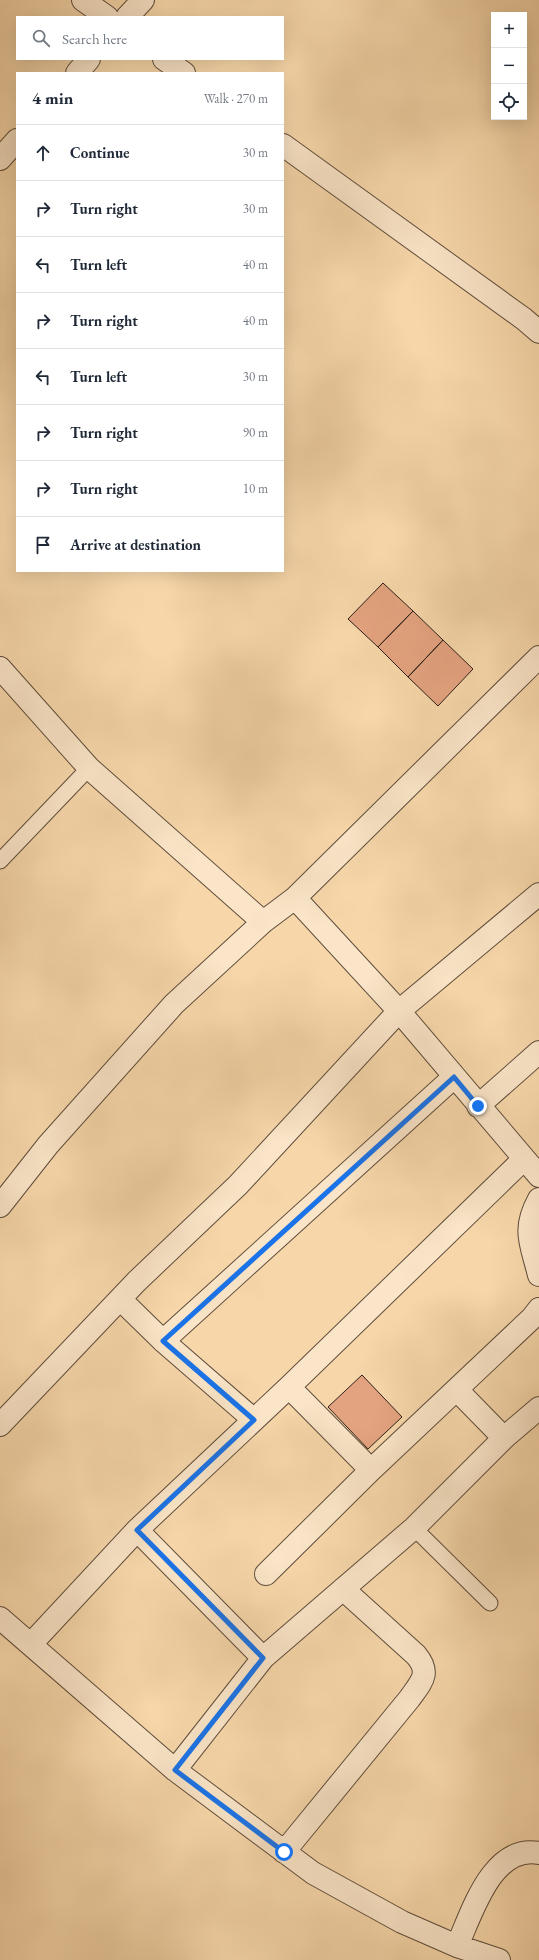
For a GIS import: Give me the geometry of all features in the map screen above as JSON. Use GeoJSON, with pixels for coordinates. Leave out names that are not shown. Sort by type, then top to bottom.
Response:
{"type":"FeatureCollection","features":[{"type":"Feature","properties":{"kind":"street"},"geometry":{"type":"LineString","coordinates":[[83,0],[105,16]]}},
{"type":"Feature","properties":{"kind":"street"},"geometry":{"type":"LineString","coordinates":[[128,16],[143,0]]}},
{"type":"Feature","properties":{"kind":"street"},"geometry":{"type":"LineString","coordinates":[[78,72],[89,60]]}},
{"type":"Feature","properties":{"kind":"street"},"geometry":{"type":"LineString","coordinates":[[165,60],[183,72]]}},
{"type":"Feature","properties":{"kind":"street"},"geometry":{"type":"LineString","coordinates":[[0,160],[16,141]]}},
{"type":"Feature","properties":{"kind":"street"},"geometry":{"type":"LineString","coordinates":[[284,146],[524,319],[539,332]]}},
{"type":"Feature","properties":{"kind":"street"},"geometry":{"type":"LineString","coordinates":[[0,1206],[48,1145],[174,1004],[263,922],[295,898],[539,657]]}},
{"type":"Feature","properties":{"kind":"street"},"geometry":{"type":"LineString","coordinates":[[0,668],[89,768],[263,922]]}},
{"type":"Feature","properties":{"kind":"street"},"geometry":{"type":"LineString","coordinates":[[0,1425],[120,1299],[238,1185],[399,1011],[539,894]]}},
{"type":"Feature","properties":{"kind":"street"},"geometry":{"type":"LineString","coordinates":[[295,898],[399,1011],[478,1106],[539,1176]]}},
{"type":"Feature","properties":{"kind":"street"},"geometry":{"type":"LineString","coordinates":[[478,1106],[539,1052]]}},
{"type":"Feature","properties":{"kind":"street"},"geometry":{"type":"LineString","coordinates":[[163,1341],[454,1077]]}},
{"type":"Feature","properties":{"kind":"street"},"geometry":{"type":"LineString","coordinates":[[31,1644],[137,1530],[289,1387],[524,1159]]}},
{"type":"Feature","properties":{"kind":"street"},"geometry":{"type":"LineString","coordinates":[[539,1199],[531,1215],[528,1234],[539,1275]]}},
{"type":"Feature","properties":{"kind":"street"},"geometry":{"type":"LineString","coordinates":[[120,1299],[163,1341],[254,1420]]}},
{"type":"Feature","properties":{"kind":"street"},"geometry":{"type":"LineString","coordinates":[[266,1574],[371,1470],[457,1390],[539,1309]]}},
{"type":"Feature","properties":{"kind":"street"},"geometry":{"type":"LineString","coordinates":[[289,1387],[371,1470]]}},
{"type":"Feature","properties":{"kind":"street"},"geometry":{"type":"LineString","coordinates":[[457,1390],[504,1438]]}},
{"type":"Feature","properties":{"kind":"street"},"geometry":{"type":"LineString","coordinates":[[175,1770],[263,1658],[414,1528],[504,1438],[539,1408]]}},
{"type":"Feature","properties":{"kind":"street"},"geometry":{"type":"LineString","coordinates":[[137,1530],[263,1658]]}},
{"type":"Feature","properties":{"kind":"street"},"geometry":{"type":"LineString","coordinates":[[284,1852],[410,1698],[419,1685],[424,1674],[422,1662],[416,1655],[343,1589]]}},
{"type":"Feature","properties":{"kind":"street"},"geometry":{"type":"LineString","coordinates":[[0,1618],[175,1770],[312,1873],[402,1922],[457,1946],[499,1960]]}},
{"type":"Feature","properties":{"kind":"street"},"geometry":{"type":"LineString","coordinates":[[457,1946],[488,1879],[501,1864],[517,1855],[534,1852],[539,1853]]}},
{"type":"Feature","properties":{"kind":"lane"},"geometry":{"type":"LineString","coordinates":[[0,861],[89,768]]}},
{"type":"Feature","properties":{"kind":"lane"},"geometry":{"type":"LineString","coordinates":[[414,1528],[490,1603]]}},
{"type":"Feature","properties":{"kind":"building"},"geometry":{"type":"Polygon","coordinates":[[[383,583],[413,611],[378,647],[348,619],[383,583]]]}},
{"type":"Feature","properties":{"kind":"building"},"geometry":{"type":"Polygon","coordinates":[[[413,611],[443,640],[408,677],[378,647],[413,611]]]}},
{"type":"Feature","properties":{"kind":"building"},"geometry":{"type":"Polygon","coordinates":[[[443,640],[473,669],[438,706],[408,677],[443,640]]]}},
{"type":"Feature","properties":{"kind":"building"},"geometry":{"type":"Polygon","coordinates":[[[362,1375],[402,1417],[368,1449],[328,1407],[362,1375]]]}},
{"type":"Feature","properties":{"kind":"route"},"geometry":{"type":"LineString","coordinates":[[284,1852],[175,1770],[263,1658],[137,1530],[254,1420],[163,1341],[454,1077],[478,1106]]}}]}
